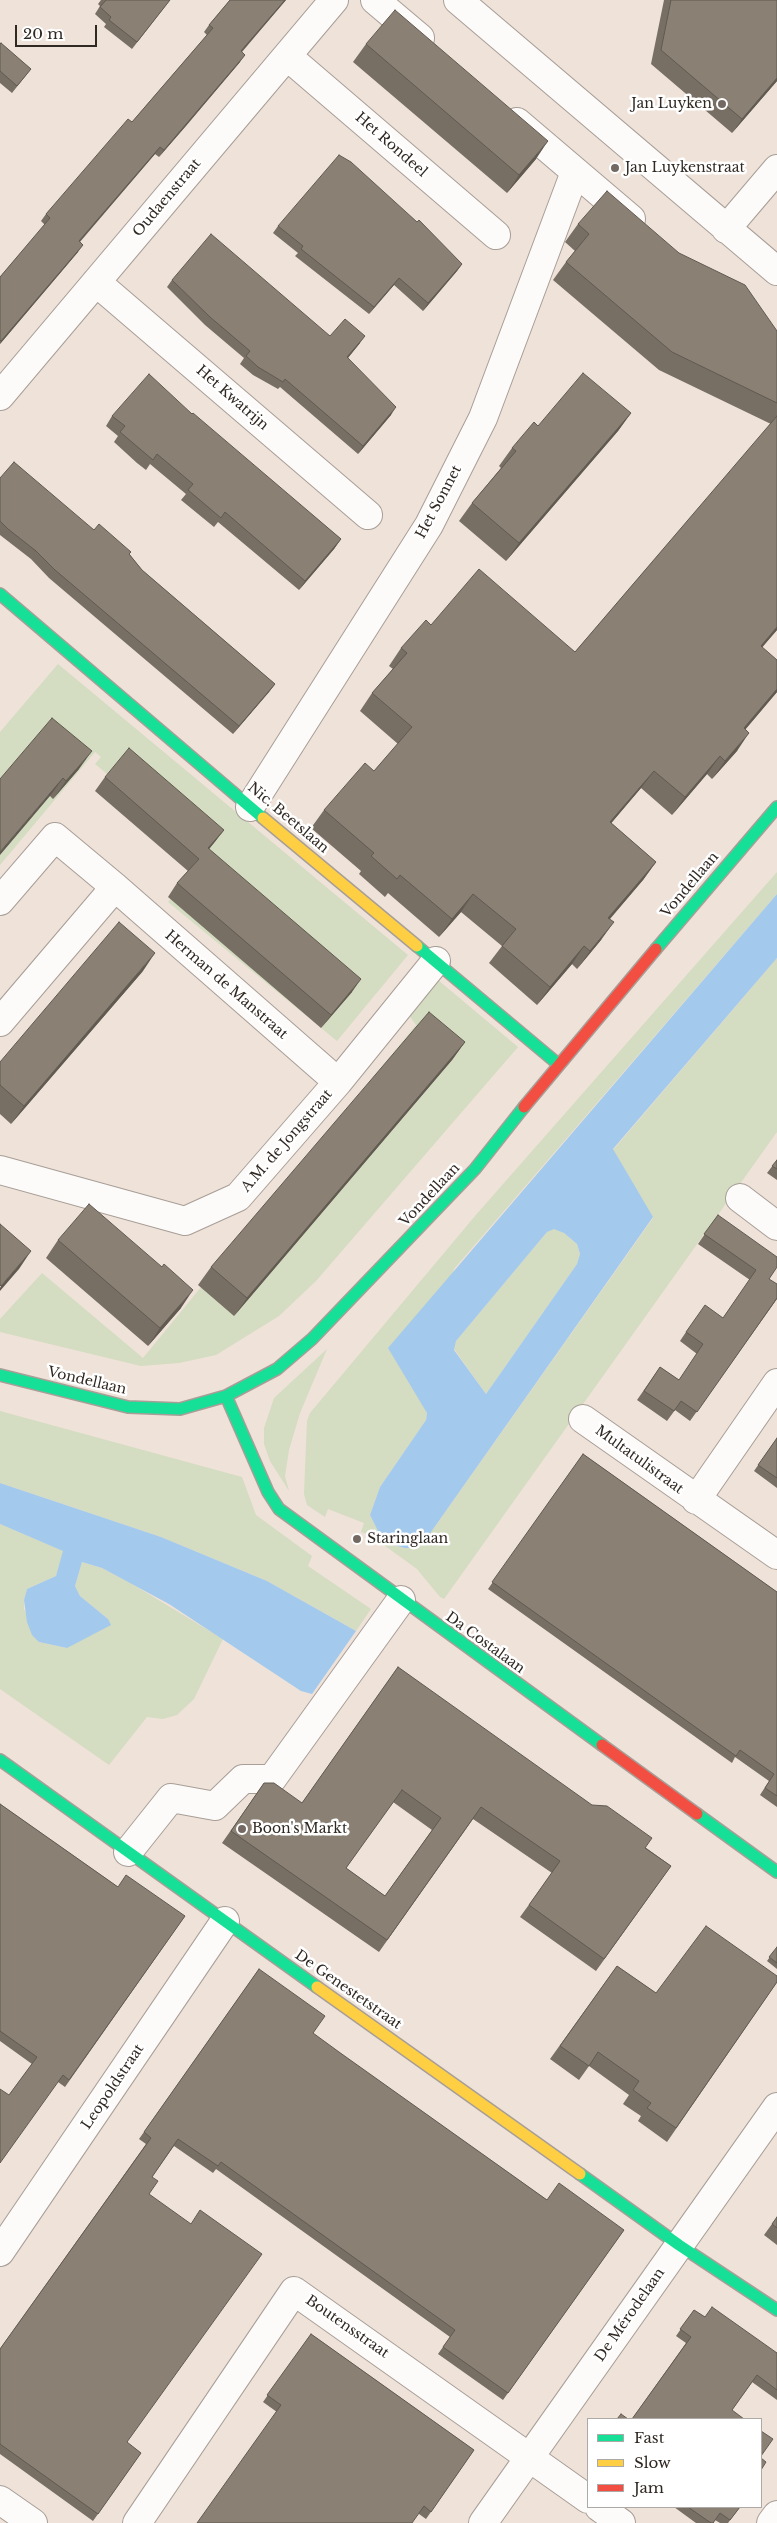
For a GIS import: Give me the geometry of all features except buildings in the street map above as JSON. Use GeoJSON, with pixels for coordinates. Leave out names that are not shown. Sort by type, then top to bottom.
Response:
{"type":"FeatureCollection","features":[{"type":"Feature","properties":{"kind":"street","name":"Oudaenstraat"},"geometry":{"type":"LineString","coordinates":[[0,396],[334,0]]}},
{"type":"Feature","properties":{"kind":"street"},"geometry":{"type":"LineString","coordinates":[[375,0],[442,57]]}},
{"type":"Feature","properties":{"kind":"street"},"geometry":{"type":"LineString","coordinates":[[458,0],[777,271]]}},
{"type":"Feature","properties":{"kind":"street","name":"Het Rondeel"},"geometry":{"type":"LineString","coordinates":[[287,56],[496,235]]}},
{"type":"Feature","properties":{"kind":"street"},"geometry":{"type":"LineString","coordinates":[[501,108],[647,232]]}},
{"type":"Feature","properties":{"kind":"street"},"geometry":{"type":"LineString","coordinates":[[726,228],[777,169]]}},
{"type":"Feature","properties":{"kind":"street","name":"Het Sonnet"},"geometry":{"type":"LineString","coordinates":[[250,807],[433,516],[483,418],[575,172]]}},
{"type":"Feature","properties":{"kind":"street","name":"Het Kwatrijn"},"geometry":{"type":"LineString","coordinates":[[96,282],[368,515]]}},
{"type":"Feature","properties":{"kind":"street","name":"Nic. Beetslaan"},"geometry":{"type":"LineString","coordinates":[[0,594],[250,807],[558,1064]]}},
{"type":"Feature","properties":{"kind":"street","name":"Vondellaan"},"geometry":{"type":"LineString","coordinates":[[0,1375],[128,1407],[180,1409],[226,1396],[277,1369],[319,1332],[475,1170],[558,1064],[777,807]]}},
{"type":"Feature","properties":{"kind":"street","name":"Herman de Manstraat"},"geometry":{"type":"LineString","coordinates":[[0,901],[55,837],[338,1082]]}},
{"type":"Feature","properties":{"kind":"street"},"geometry":{"type":"LineString","coordinates":[[0,1022],[115,887]]}},
{"type":"Feature","properties":{"kind":"street","name":"A.M. de Jongstraat"},"geometry":{"type":"LineString","coordinates":[[0,1170],[184,1221],[238,1197],[338,1082],[436,961]]}},
{"type":"Feature","properties":{"kind":"street"},"geometry":{"type":"LineString","coordinates":[[740,1198],[777,1226]]}},
{"type":"Feature","properties":{"kind":"street","name":"Multatulistraat"},"geometry":{"type":"LineString","coordinates":[[696,1500],[777,1383]]}},
{"type":"Feature","properties":{"kind":"street","name":"Da Costalaan"},"geometry":{"type":"LineString","coordinates":[[226,1396],[268,1492],[280,1509],[298,1525],[777,1872]]}},
{"type":"Feature","properties":{"kind":"street","name":"Multatulistraat"},"geometry":{"type":"LineString","coordinates":[[583,1419],[777,1555]]}},
{"type":"Feature","properties":{"kind":"street"},"geometry":{"type":"LineString","coordinates":[[128,1852],[171,1798],[215,1806],[243,1779],[272,1779],[401,1600]]}},
{"type":"Feature","properties":{"kind":"street","name":"De Genestetstraat"},"geometry":{"type":"LineString","coordinates":[[0,1760],[679,2245],[777,2310]]}},
{"type":"Feature","properties":{"kind":"street","name":"Leopoldstraat"},"geometry":{"type":"LineString","coordinates":[[0,2252],[225,1921]]}},
{"type":"Feature","properties":{"kind":"street","name":"De Mérodelaan"},"geometry":{"type":"LineString","coordinates":[[483,2523],[777,2107]]}},
{"type":"Feature","properties":{"kind":"street","name":"Boutensstraat"},"geometry":{"type":"LineString","coordinates":[[137,2523],[294,2291],[530,2456]]}},
{"type":"Feature","properties":{"kind":"street"},"geometry":{"type":"LineString","coordinates":[[530,2456],[587,2498]]}},
{"type":"Feature","properties":{"kind":"street"},"geometry":{"type":"LineString","coordinates":[[0,2500],[33,2523]]}},
{"type":"Feature","properties":{"kind":"street"},"geometry":{"type":"LineString","coordinates":[[600,2508],[621,2523]]}},
{"type":"Feature","properties":{"kind":"street"},"geometry":{"type":"LineString","coordinates":[[771,2523],[777,2515]]}},
{"type":"Feature","properties":{"kind":"green space"},"geometry":{"type":"Polygon","coordinates":[[[58,664],[408,955],[337,1041],[168,902],[196,868],[112,778],[95,764],[101,757],[95,752],[0,865],[0,732],[58,664]]]}},
{"type":"Feature","properties":{"kind":"green space"},"geometry":{"type":"Polygon","coordinates":[[[777,872],[777,894],[454,1269],[423,1404],[427,1413],[426,1420],[380,1487],[370,1515],[380,1535],[394,1545],[405,1548],[424,1542],[653,1218],[613,1150],[777,958],[777,1132],[444,1599],[440,1597],[417,1569],[370,1535],[361,1532],[364,1523],[328,1509],[325,1517],[307,1505],[304,1494],[307,1421],[310,1413],[475,1216],[777,872]]]}},
{"type":"Feature","properties":{"kind":"green space"},"geometry":{"type":"Polygon","coordinates":[[[438,980],[518,1047],[316,1281],[279,1316],[216,1355],[179,1363],[141,1366],[0,1332],[0,1319],[42,1273],[143,1358],[416,1025],[408,1014],[438,980]]]}},
{"type":"Feature","properties":{"kind":"green space"},"geometry":{"type":"Polygon","coordinates":[[[554,1228],[564,1233],[577,1244],[580,1254],[577,1264],[486,1394],[454,1349],[456,1341],[547,1232],[554,1228]]]}},
{"type":"Feature","properties":{"kind":"green space"},"geometry":{"type":"Polygon","coordinates":[[[327,1349],[300,1413],[289,1450],[285,1476],[289,1491],[270,1461],[264,1444],[264,1428],[274,1398],[327,1349]]]}},
{"type":"Feature","properties":{"kind":"green space"},"geometry":{"type":"Polygon","coordinates":[[[0,1411],[242,1477],[256,1515],[312,1556],[308,1566],[371,1609],[356,1631],[267,1581],[161,1537],[0,1483],[0,1411]]]}},
{"type":"Feature","properties":{"kind":"green space"},"geometry":{"type":"Polygon","coordinates":[[[0,1524],[64,1551],[56,1576],[27,1589],[24,1609],[39,1642],[67,1648],[108,1619],[80,1596],[75,1586],[82,1562],[102,1568],[132,1584],[223,1639],[194,1699],[177,1715],[163,1719],[147,1717],[109,1765],[0,1689],[0,1524]]]}},
{"type":"Feature","properties":{"kind":"water"},"geometry":{"type":"Polygon","coordinates":[[[777,894],[777,958],[613,1149],[653,1217],[424,1542],[416,1548],[394,1545],[380,1535],[370,1515],[380,1487],[426,1420],[427,1413],[388,1348],[777,894]],[[554,1229],[547,1232],[456,1341],[454,1350],[486,1394],[577,1264],[580,1254],[577,1244],[564,1233],[554,1229]]]}},
{"type":"Feature","properties":{"kind":"water"},"geometry":{"type":"Polygon","coordinates":[[[0,1483],[161,1537],[267,1581],[356,1631],[312,1694],[301,1691],[169,1604],[102,1568],[82,1562],[75,1586],[80,1596],[108,1619],[111,1625],[67,1648],[39,1642],[32,1635],[27,1622],[24,1600],[27,1589],[56,1576],[63,1551],[0,1524],[0,1483]]]}},
{"type":"Feature","properties":{"kind":"traffic: fast"},"geometry":{"type":"LineString","coordinates":[[0,594],[263,818]]}},
{"type":"Feature","properties":{"kind":"traffic: fast"},"geometry":{"type":"LineString","coordinates":[[656,949],[777,807]]}},
{"type":"Feature","properties":{"kind":"traffic: fast"},"geometry":{"type":"LineString","coordinates":[[417,946],[558,1064]]}},
{"type":"Feature","properties":{"kind":"traffic: fast"},"geometry":{"type":"LineString","coordinates":[[0,1375],[128,1407],[180,1409],[226,1396],[277,1369],[312,1339],[475,1169],[524,1107]]}},
{"type":"Feature","properties":{"kind":"traffic: fast"},"geometry":{"type":"LineString","coordinates":[[226,1396],[268,1492],[279,1509],[602,1745]]}},
{"type":"Feature","properties":{"kind":"traffic: fast"},"geometry":{"type":"LineString","coordinates":[[0,1760],[317,1987]]}},
{"type":"Feature","properties":{"kind":"traffic: fast"},"geometry":{"type":"LineString","coordinates":[[697,1814],[777,1872]]}},
{"type":"Feature","properties":{"kind":"traffic: fast"},"geometry":{"type":"LineString","coordinates":[[580,2174],[679,2245],[777,2310]]}},
{"type":"Feature","properties":{"kind":"traffic: slow"},"geometry":{"type":"LineString","coordinates":[[263,818],[417,946]]}},
{"type":"Feature","properties":{"kind":"traffic: slow"},"geometry":{"type":"LineString","coordinates":[[317,1987],[580,2174]]}},
{"type":"Feature","properties":{"kind":"traffic: jam"},"geometry":{"type":"LineString","coordinates":[[524,1107],[656,949]]}},
{"type":"Feature","properties":{"kind":"traffic: jam"},"geometry":{"type":"LineString","coordinates":[[602,1745],[697,1814]]}},
{"type":"Feature","properties":{"kind":"place","name":"Jan Luyken"},"geometry":{"type":"Point","coordinates":[722,104]}},
{"type":"Feature","properties":{"kind":"place","name":"Jan Luykenstraat"},"geometry":{"type":"Point","coordinates":[615,168]}},
{"type":"Feature","properties":{"kind":"place","name":"Staringlaan"},"geometry":{"type":"Point","coordinates":[357,1539]}},
{"type":"Feature","properties":{"kind":"place","name":"Boon's Markt"},"geometry":{"type":"Point","coordinates":[242,1829]}}]}
